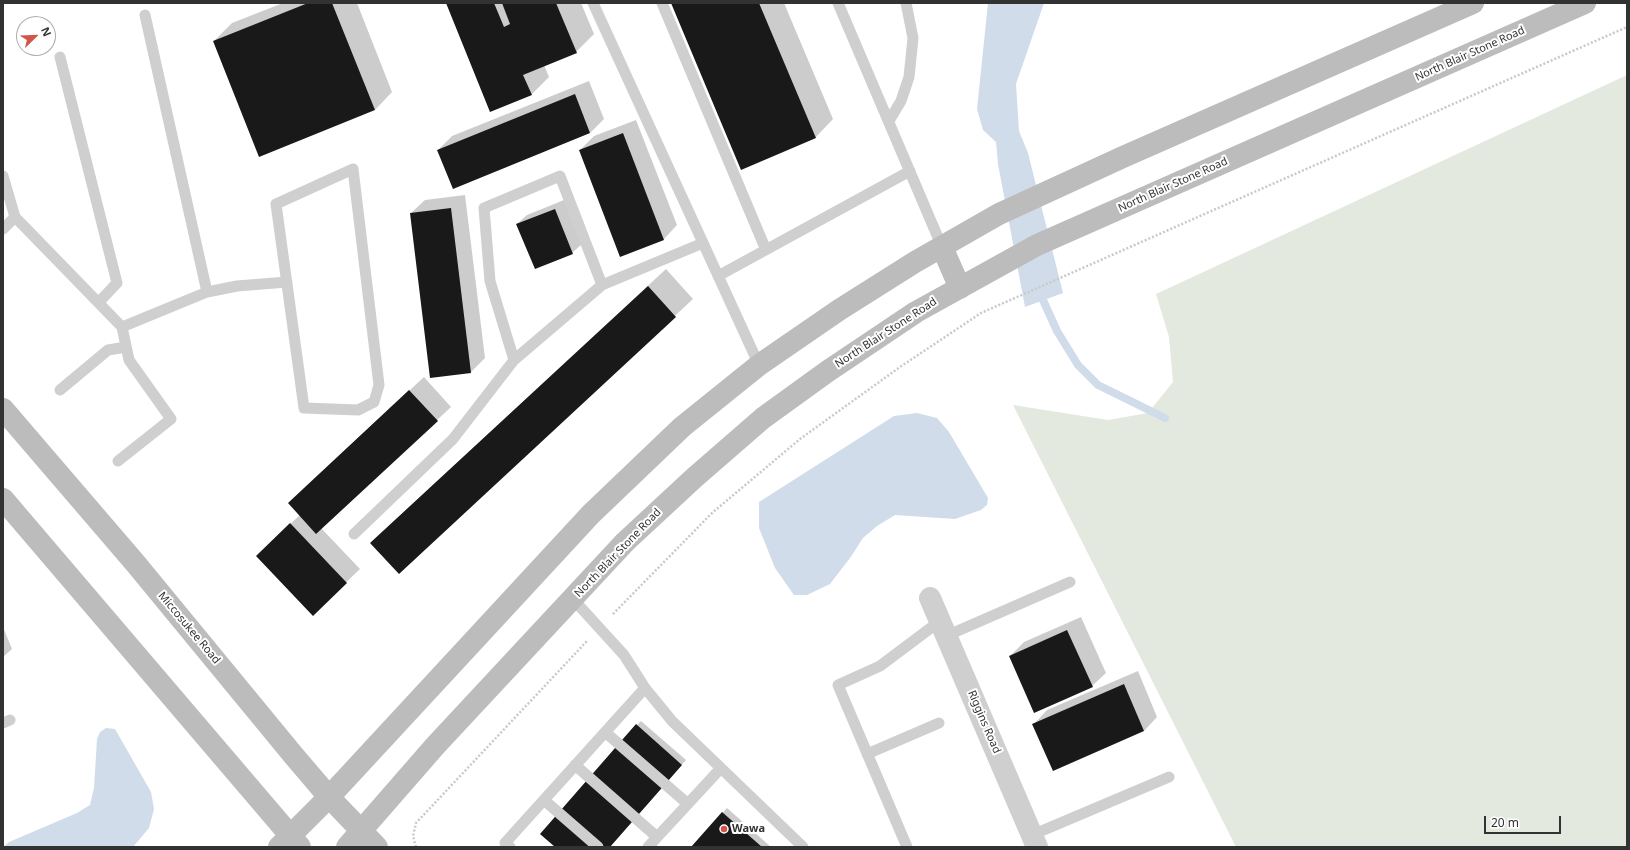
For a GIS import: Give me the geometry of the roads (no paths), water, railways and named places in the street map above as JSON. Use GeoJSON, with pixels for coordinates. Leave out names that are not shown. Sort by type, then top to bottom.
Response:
{"type":"FeatureCollection","features":[{"type":"Feature","properties":{"kind":"main road"},"geometry":{"type":"LineString","coordinates":[[3,499],[290,843],[329,797],[591,514],[682,427],[759,365],[839,310],[999,214],[1123,157],[1473,3]]}},
{"type":"Feature","properties":{"kind":"main road","name":"North Blair Stone Road"},"geometry":{"type":"LineString","coordinates":[[347,847],[435,746],[625,542],[694,478],[763,418],[828,371],[916,312],[1037,245],[1585,3]]}},
{"type":"Feature","properties":{"kind":"main road"},"geometry":{"type":"LineString","coordinates":[[942,247],[960,288]]}},
{"type":"Feature","properties":{"kind":"main road","name":"Miccosukee Road"},"geometry":{"type":"LineString","coordinates":[[3,409],[136,564],[329,797],[377,847]]}},
{"type":"Feature","properties":{"kind":"street","name":"Riggins Road"},"geometry":{"type":"LineString","coordinates":[[930,598],[1035,841]]}},
{"type":"Feature","properties":{"kind":"lane"},"geometry":{"type":"LineString","coordinates":[[593,3],[759,365]]}},
{"type":"Feature","properties":{"kind":"lane"},"geometry":{"type":"LineString","coordinates":[[662,3],[766,250]]}},
{"type":"Feature","properties":{"kind":"lane"},"geometry":{"type":"LineString","coordinates":[[838,3],[942,247]]}},
{"type":"Feature","properties":{"kind":"lane"},"geometry":{"type":"LineString","coordinates":[[889,121],[901,101],[909,77],[913,38],[906,3]]}},
{"type":"Feature","properties":{"kind":"lane"},"geometry":{"type":"LineString","coordinates":[[145,15],[207,292]]}},
{"type":"Feature","properties":{"kind":"lane"},"geometry":{"type":"LineString","coordinates":[[60,57],[117,282],[99,302]]}},
{"type":"Feature","properties":{"kind":"lane"},"geometry":{"type":"LineString","coordinates":[[353,169],[379,385],[374,402],[358,410],[304,408],[287,282],[276,204],[353,169]]}},
{"type":"Feature","properties":{"kind":"lane"},"geometry":{"type":"LineString","coordinates":[[718,276],[910,171]]}},
{"type":"Feature","properties":{"kind":"lane"},"geometry":{"type":"LineString","coordinates":[[3,176],[15,217],[122,326],[129,360],[171,419],[118,460]]}},
{"type":"Feature","properties":{"kind":"lane"},"geometry":{"type":"LineString","coordinates":[[514,360],[490,281],[484,208],[560,176],[602,285]]}},
{"type":"Feature","properties":{"kind":"lane"},"geometry":{"type":"LineString","coordinates":[[3,229],[15,217]]}},
{"type":"Feature","properties":{"kind":"lane"},"geometry":{"type":"LineString","coordinates":[[354,534],[453,439],[514,360],[602,285],[703,243]]}},
{"type":"Feature","properties":{"kind":"lane"},"geometry":{"type":"LineString","coordinates":[[122,326],[207,292],[237,286],[287,282]]}},
{"type":"Feature","properties":{"kind":"lane"},"geometry":{"type":"LineString","coordinates":[[60,390],[108,350],[126,347]]}},
{"type":"Feature","properties":{"kind":"lane"},"geometry":{"type":"LineString","coordinates":[[907,847],[838,685],[880,666],[943,628],[1070,582]]}},
{"type":"Feature","properties":{"kind":"lane"},"geometry":{"type":"LineString","coordinates":[[573,599],[624,655],[645,688],[672,721],[803,847]]}},
{"type":"Feature","properties":{"kind":"lane"},"geometry":{"type":"LineString","coordinates":[[510,847],[505,843],[645,688]]}},
{"type":"Feature","properties":{"kind":"lane"},"geometry":{"type":"LineString","coordinates":[[867,754],[939,722]]}},
{"type":"Feature","properties":{"kind":"lane"},"geometry":{"type":"LineString","coordinates":[[605,732],[688,804]]}},
{"type":"Feature","properties":{"kind":"lane"},"geometry":{"type":"LineString","coordinates":[[575,765],[658,836]]}},
{"type":"Feature","properties":{"kind":"lane"},"geometry":{"type":"LineString","coordinates":[[648,847],[721,768]]}},
{"type":"Feature","properties":{"kind":"lane"},"geometry":{"type":"LineString","coordinates":[[1035,841],[1169,777]]}},
{"type":"Feature","properties":{"kind":"lane"},"geometry":{"type":"LineString","coordinates":[[544,800],[598,847]]}},
{"type":"Feature","properties":{"kind":"water"},"geometry":{"type":"Polygon","coordinates":[[[988,3],[1044,3],[1016,84],[1019,131],[1028,153],[1063,293],[1025,307],[998,164],[996,142],[983,130],[977,109],[988,3]]]}},
{"type":"Feature","properties":{"kind":"water"},"geometry":{"type":"Polygon","coordinates":[[[917,413],[937,418],[949,432],[988,498],[987,505],[981,510],[955,519],[895,515],[877,526],[863,538],[830,584],[807,595],[794,595],[775,568],[759,528],[759,502],[894,416],[917,413]]]}},
{"type":"Feature","properties":{"kind":"water"},"geometry":{"type":"Polygon","coordinates":[[[106,728],[115,729],[151,792],[154,809],[149,828],[133,847],[3,847],[9,842],[77,813],[90,805],[94,788],[97,739],[100,732],[106,728]]]}},
{"type":"Feature","properties":{"kind":"waterway"},"geometry":{"type":"LineString","coordinates":[[1043,300],[1057,331],[1078,365],[1098,385],[1165,418]]}},
{"type":"Feature","properties":{"kind":"place","name":"Wawa"},"geometry":{"type":"Point","coordinates":[724,829]}}]}
